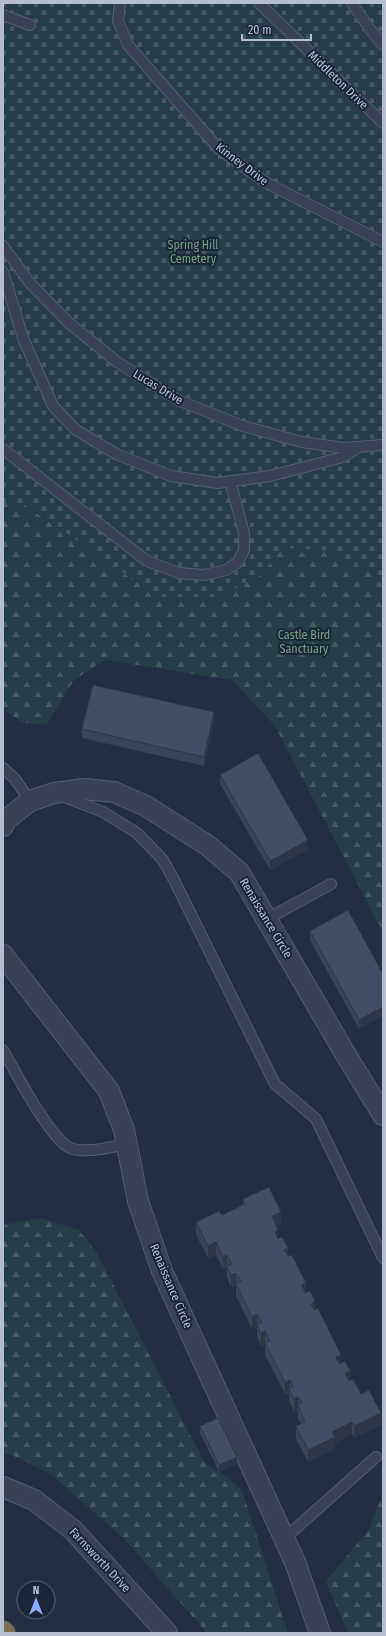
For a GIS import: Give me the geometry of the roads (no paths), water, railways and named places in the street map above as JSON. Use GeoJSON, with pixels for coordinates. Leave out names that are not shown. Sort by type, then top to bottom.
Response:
{"type":"FeatureCollection","features":[{"type":"Feature","properties":{"kind":"street","name":"Renaissance Circle"},"geometry":{"type":"LineString","coordinates":[[3,826],[6,820],[30,801],[54,793],[84,789],[114,792],[146,806],[207,845],[239,872],[346,1055],[383,1115]]}},
{"type":"Feature","properties":{"kind":"street","name":"Renaissance Circle"},"geometry":{"type":"LineString","coordinates":[[3,955],[109,1091],[124,1130],[138,1201],[162,1272],[285,1538],[320,1633]]}},
{"type":"Feature","properties":{"kind":"street","name":"Farnsworth Drive"},"geometry":{"type":"LineString","coordinates":[[3,1487],[34,1500],[73,1530],[167,1633]]}},
{"type":"Feature","properties":{"kind":"lane","name":"Kinney Drive"},"geometry":{"type":"LineString","coordinates":[[120,3],[118,21],[128,45],[219,149],[265,182],[383,242]]}},
{"type":"Feature","properties":{"kind":"lane","name":"Middleton Drive"},"geometry":{"type":"LineString","coordinates":[[259,3],[383,124]]}},
{"type":"Feature","properties":{"kind":"lane"},"geometry":{"type":"LineString","coordinates":[[352,3],[383,45]]}},
{"type":"Feature","properties":{"kind":"lane"},"geometry":{"type":"LineString","coordinates":[[3,15],[30,25]]}},
{"type":"Feature","properties":{"kind":"lane","name":"Lucas Drive"},"geometry":{"type":"LineString","coordinates":[[3,246],[30,283],[69,322],[117,362],[180,401],[243,426],[295,440],[344,448],[383,445]]}},
{"type":"Feature","properties":{"kind":"lane"},"geometry":{"type":"LineString","coordinates":[[3,272],[23,338],[53,406],[76,430],[116,454],[171,476],[218,483],[270,476],[343,457],[359,447]]}},
{"type":"Feature","properties":{"kind":"lane"},"geometry":{"type":"LineString","coordinates":[[3,449],[147,561],[179,574],[204,575],[226,570],[238,562],[244,550],[244,534],[230,481]]}},
{"type":"Feature","properties":{"kind":"lane"},"geometry":{"type":"LineString","coordinates":[[3,458],[15,458]]}},
{"type":"Feature","properties":{"kind":"lane"},"geometry":{"type":"LineString","coordinates":[[3,768],[15,779],[30,801]]}},
{"type":"Feature","properties":{"kind":"lane"},"geometry":{"type":"LineString","coordinates":[[54,793],[103,812],[137,833],[163,860],[275,1084],[316,1119],[383,1258]]}},
{"type":"Feature","properties":{"kind":"lane"},"geometry":{"type":"LineString","coordinates":[[267,919],[331,884]]}},
{"type":"Feature","properties":{"kind":"lane"},"geometry":{"type":"LineString","coordinates":[[3,1050],[51,1131],[62,1143],[70,1148],[88,1150],[127,1144]]}},
{"type":"Feature","properties":{"kind":"lane"},"geometry":{"type":"LineString","coordinates":[[285,1538],[376,1457]]}},
{"type":"Feature","properties":{"kind":"park label","name":"Spring Hill Cemetery"},"geometry":{"type":"Point","coordinates":[193,252]}},
{"type":"Feature","properties":{"kind":"park label","name":"Castle Bird Sanctuary"},"geometry":{"type":"Point","coordinates":[304,642]}}]}
